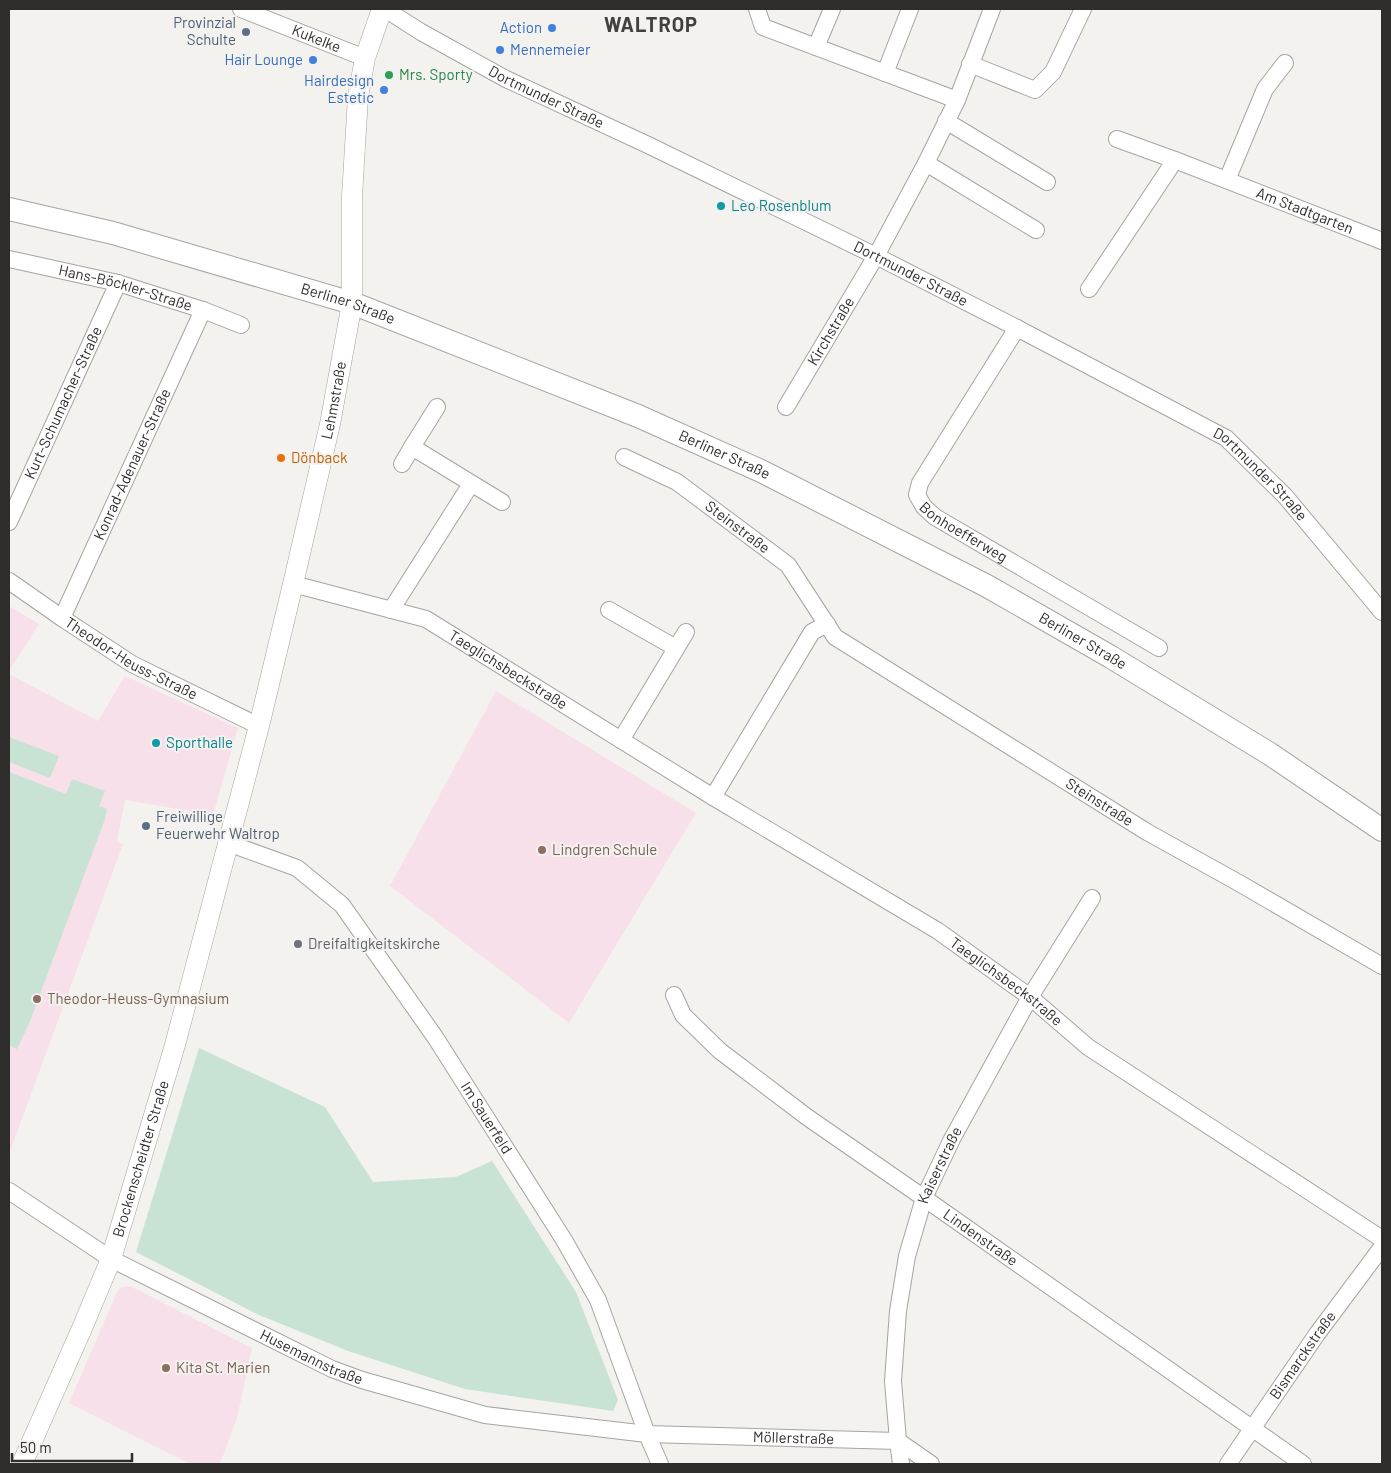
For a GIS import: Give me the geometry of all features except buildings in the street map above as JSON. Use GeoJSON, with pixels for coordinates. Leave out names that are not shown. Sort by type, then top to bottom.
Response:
{"type":"FeatureCollection","features":[{"type":"Feature","properties":{"kind":"main road","name":"Berliner Straße"},"geometry":{"type":"LineString","coordinates":[[9,209],[113,232],[352,303],[638,416],[762,471],[987,586],[1111,657],[1270,754],[1382,830]]}},
{"type":"Feature","properties":{"kind":"street","name":"Kukelke"},"geometry":{"type":"LineString","coordinates":[[241,9],[365,58]]}},
{"type":"Feature","properties":{"kind":"street","name":"Lehmstraße"},"geometry":{"type":"LineString","coordinates":[[228,843],[259,726],[330,424],[352,303],[352,196],[358,97],[365,58],[383,9]]}},
{"type":"Feature","properties":{"kind":"street","name":"Dortmunder Straße"},"geometry":{"type":"LineString","coordinates":[[383,9],[506,79],[656,149],[876,256],[1226,438],[1285,496],[1382,612]]}},
{"type":"Feature","properties":{"kind":"street"},"geometry":{"type":"LineString","coordinates":[[757,9],[763,27],[957,100]]}},
{"type":"Feature","properties":{"kind":"street"},"geometry":{"type":"LineString","coordinates":[[816,47],[832,9]]}},
{"type":"Feature","properties":{"kind":"street"},"geometry":{"type":"LineString","coordinates":[[885,74],[910,9]]}},
{"type":"Feature","properties":{"kind":"street"},"geometry":{"type":"LineString","coordinates":[[876,256],[926,163],[957,100],[992,9]]}},
{"type":"Feature","properties":{"kind":"street"},"geometry":{"type":"LineString","coordinates":[[970,64],[1036,90],[1053,72],[1083,9]]}},
{"type":"Feature","properties":{"kind":"street"},"geometry":{"type":"LineString","coordinates":[[1227,180],[1265,89],[1285,62]]}},
{"type":"Feature","properties":{"kind":"street"},"geometry":{"type":"LineString","coordinates":[[946,121],[1047,182]]}},
{"type":"Feature","properties":{"kind":"street","name":"Am Stadtgarten"},"geometry":{"type":"LineString","coordinates":[[1117,139],[1382,241]]}},
{"type":"Feature","properties":{"kind":"street"},"geometry":{"type":"LineString","coordinates":[[1089,289],[1175,160]]}},
{"type":"Feature","properties":{"kind":"street"},"geometry":{"type":"LineString","coordinates":[[926,163],[1036,230]]}},
{"type":"Feature","properties":{"kind":"street","name":"Kirchstraße"},"geometry":{"type":"LineString","coordinates":[[786,407],[876,256]]}},
{"type":"Feature","properties":{"kind":"street","name":"Hans-Böckler-Straße"},"geometry":{"type":"LineString","coordinates":[[9,259],[118,283],[203,310],[241,325]]}},
{"type":"Feature","properties":{"kind":"street","name":"Kurt-Schumacher-Straße"},"geometry":{"type":"LineString","coordinates":[[9,522],[118,283]]}},
{"type":"Feature","properties":{"kind":"street","name":"Konrad-Adenauer-Straße"},"geometry":{"type":"LineString","coordinates":[[62,618],[203,310]]}},
{"type":"Feature","properties":{"kind":"street","name":"Bonhoefferweg"},"geometry":{"type":"LineString","coordinates":[[1017,328],[920,483],[917,495],[924,507],[935,517],[1159,648]]}},
{"type":"Feature","properties":{"kind":"street"},"geometry":{"type":"LineString","coordinates":[[402,464],[437,406]]}},
{"type":"Feature","properties":{"kind":"street"},"geometry":{"type":"LineString","coordinates":[[412,448],[502,502]]}},
{"type":"Feature","properties":{"kind":"street","name":"Steinstraße"},"geometry":{"type":"LineString","coordinates":[[624,457],[677,482],[788,564],[835,637],[1147,832],[1240,883],[1382,966]]}},
{"type":"Feature","properties":{"kind":"street"},"geometry":{"type":"LineString","coordinates":[[391,610],[471,484]]}},
{"type":"Feature","properties":{"kind":"street","name":"Theodor-Heuss-Straße"},"geometry":{"type":"LineString","coordinates":[[9,581],[132,664],[259,726]]}},
{"type":"Feature","properties":{"kind":"street","name":"Taeglichsbeckstraße"},"geometry":{"type":"LineString","coordinates":[[293,584],[426,619],[713,797],[938,931],[1030,997],[1088,1047],[1382,1239]]}},
{"type":"Feature","properties":{"kind":"street"},"geometry":{"type":"LineString","coordinates":[[609,610],[676,648]]}},
{"type":"Feature","properties":{"kind":"street"},"geometry":{"type":"LineString","coordinates":[[713,797],[812,632],[827,624]]}},
{"type":"Feature","properties":{"kind":"street"},"geometry":{"type":"LineString","coordinates":[[621,740],[686,632]]}},
{"type":"Feature","properties":{"kind":"street","name":"Brockenscheidter Straße"},"geometry":{"type":"LineString","coordinates":[[22,1464],[111,1259],[175,1045],[228,843]]}},
{"type":"Feature","properties":{"kind":"street","name":"Im Sauerfeld"},"geometry":{"type":"LineString","coordinates":[[228,843],[297,868],[342,905],[348,913],[434,1037],[564,1240],[598,1300],[647,1434],[660,1464]]}},
{"type":"Feature","properties":{"kind":"street","name":"Kaiserstraße"},"geometry":{"type":"LineString","coordinates":[[902,1464],[898,1441],[894,1381],[898,1311],[907,1256],[924,1198],[952,1139],[1030,997],[1092,898]]}},
{"type":"Feature","properties":{"kind":"street","name":"Lindenstraße"},"geometry":{"type":"LineString","coordinates":[[674,995],[683,1015],[720,1051],[807,1117],[1303,1464]]}},
{"type":"Feature","properties":{"kind":"street","name":"Husemannstraße"},"geometry":{"type":"LineString","coordinates":[[9,1191],[111,1259],[332,1369],[362,1380],[484,1415],[647,1434]]}},
{"type":"Feature","properties":{"kind":"street","name":"Bismarckstraße"},"geometry":{"type":"LineString","coordinates":[[1228,1464],[1317,1334],[1382,1247]]}},
{"type":"Feature","properties":{"kind":"street","name":"Möllerstraße"},"geometry":{"type":"LineString","coordinates":[[647,1434],[898,1441]]}},
{"type":"Feature","properties":{"kind":"street"},"geometry":{"type":"LineString","coordinates":[[898,1441],[931,1464]]}},
{"type":"Feature","properties":{"kind":"street"},"geometry":{"type":"LineString","coordinates":[[9,1462],[16,1464]]}},
{"type":"Feature","properties":{"kind":"shaded area"},"geometry":{"type":"Polygon","coordinates":[[[9,606],[39,624],[9,671],[9,606]]]}},
{"type":"Feature","properties":{"kind":"shaded area","name":"Theodor-Heuss-Gymnasium"},"geometry":{"type":"Polygon","coordinates":[[[9,674],[98,721],[125,676],[238,728],[213,815],[125,800],[117,842],[123,844],[9,1154],[9,674]]]}},
{"type":"Feature","properties":{"kind":"shaded area","name":"Lindgren Schule"},"geometry":{"type":"Polygon","coordinates":[[[496,691],[696,813],[569,1023],[390,886],[496,691]]]}},
{"type":"Feature","properties":{"kind":"shaded area","name":"Kita St. Marien"},"geometry":{"type":"Polygon","coordinates":[[[127,1286],[252,1348],[237,1418],[220,1464],[190,1464],[69,1403],[118,1290],[127,1286]]]}},
{"type":"Feature","properties":{"kind":"green space"},"geometry":{"type":"Polygon","coordinates":[[[9,737],[59,756],[50,778],[9,762],[9,737]]]}},
{"type":"Feature","properties":{"kind":"green space"},"geometry":{"type":"Polygon","coordinates":[[[9,772],[66,794],[72,779],[105,791],[99,806],[107,809],[105,819],[29,1024],[17,1049],[9,1045],[9,772]]]}},
{"type":"Feature","properties":{"kind":"green space"},"geometry":{"type":"Polygon","coordinates":[[[199,1048],[325,1107],[373,1182],[456,1177],[492,1161],[576,1292],[618,1400],[613,1411],[465,1389],[348,1351],[259,1315],[136,1252],[199,1048]]]}},
{"type":"Feature","properties":{"kind":"place","name":"Action"},"geometry":{"type":"Point","coordinates":[552,28]}},
{"type":"Feature","properties":{"kind":"place","name":"Provinzial Schulte"},"geometry":{"type":"Point","coordinates":[246,32]}},
{"type":"Feature","properties":{"kind":"place","name":"Mennemeier"},"geometry":{"type":"Point","coordinates":[500,50]}},
{"type":"Feature","properties":{"kind":"place","name":"Hair Lounge"},"geometry":{"type":"Point","coordinates":[313,60]}},
{"type":"Feature","properties":{"kind":"place","name":"Mrs. Sporty"},"geometry":{"type":"Point","coordinates":[389,75]}},
{"type":"Feature","properties":{"kind":"place","name":"Hairdesign Estetic"},"geometry":{"type":"Point","coordinates":[384,90]}},
{"type":"Feature","properties":{"kind":"place","name":"Leo Rosenblum"},"geometry":{"type":"Point","coordinates":[721,206]}},
{"type":"Feature","properties":{"kind":"place","name":"Dönback"},"geometry":{"type":"Point","coordinates":[281,458]}},
{"type":"Feature","properties":{"kind":"place","name":"Sporthalle"},"geometry":{"type":"Point","coordinates":[156,743]}},
{"type":"Feature","properties":{"kind":"place","name":"Freiwillige Feuerwehr Waltrop"},"geometry":{"type":"Point","coordinates":[146,826]}},
{"type":"Feature","properties":{"kind":"place","name":"Lindgren Schule"},"geometry":{"type":"Point","coordinates":[542,850]}},
{"type":"Feature","properties":{"kind":"place","name":"Dreifaltigkeitskirche"},"geometry":{"type":"Point","coordinates":[298,944]}},
{"type":"Feature","properties":{"kind":"place","name":"Theodor-Heuss-Gymnasium"},"geometry":{"type":"Point","coordinates":[37,999]}},
{"type":"Feature","properties":{"kind":"place","name":"Kita St. Marien"},"geometry":{"type":"Point","coordinates":[166,1368]}},
{"type":"Feature","properties":{"kind":"district","name":"WALTROP"},"geometry":{"type":"Point","coordinates":[651,25]}}]}
